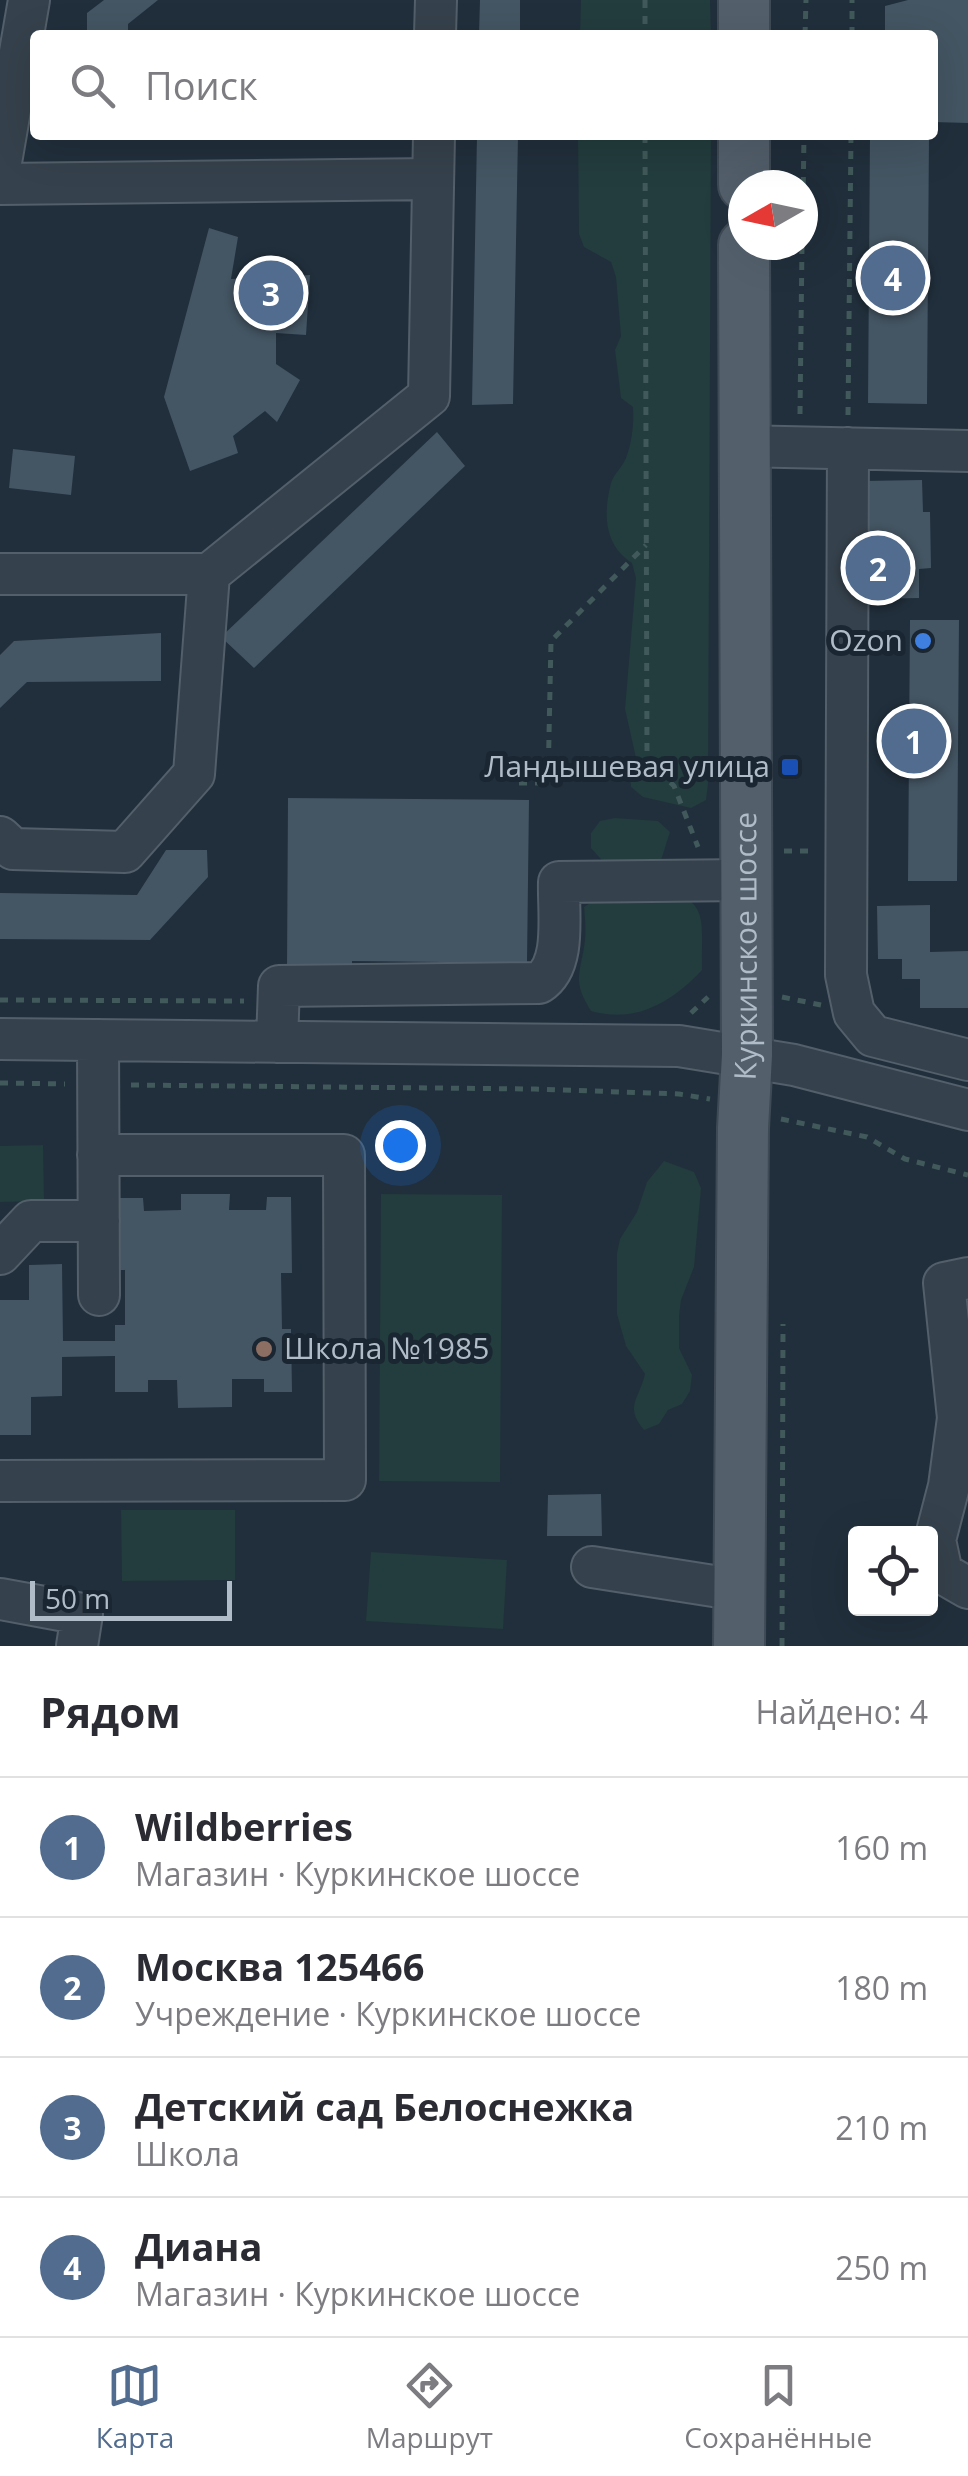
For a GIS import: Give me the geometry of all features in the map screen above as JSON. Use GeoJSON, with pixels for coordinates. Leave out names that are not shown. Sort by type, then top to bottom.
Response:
{"type":"FeatureCollection","features":[{"type":"Feature","properties":{"kind":"main road"},"geometry":{"type":"LineString","coordinates":[[744,0],[744,30]]}},
{"type":"Feature","properties":{"kind":"main road"},"geometry":{"type":"LineString","coordinates":[[744,140],[744,170]]}},
{"type":"Feature","properties":{"kind":"main road","name":"Куркинское шоссе"},"geometry":{"type":"LineString","coordinates":[[738,1646],[747,1055],[744,260]]}},
{"type":"Feature","properties":{"kind":"street"},"geometry":{"type":"LineString","coordinates":[[0,168],[29,0]]}},
{"type":"Feature","properties":{"kind":"street"},"geometry":{"type":"LineString","coordinates":[[436,0],[436,30]]}},
{"type":"Feature","properties":{"kind":"street"},"geometry":{"type":"LineString","coordinates":[[0,574],[210,574],[429,396],[434,140]]}},
{"type":"Feature","properties":{"kind":"street"},"geometry":{"type":"LineString","coordinates":[[0,184],[433,179]]}},
{"type":"Feature","properties":{"kind":"street"},"geometry":{"type":"LineString","coordinates":[[744,446],[968,450]]}},
{"type":"Feature","properties":{"kind":"street"},"geometry":{"type":"LineString","coordinates":[[848,448],[846,976],[854,1013],[873,1036],[968,1060]]}},
{"type":"Feature","properties":{"kind":"street"},"geometry":{"type":"LineString","coordinates":[[0,837],[13,849],[126,852],[194,774],[210,574]]}},
{"type":"Feature","properties":{"kind":"street"},"geometry":{"type":"LineString","coordinates":[[277,1042],[279,986],[539,983],[550,976],[556,962],[560,882],[747,871]]}},
{"type":"Feature","properties":{"kind":"street"},"geometry":{"type":"LineString","coordinates":[[0,1039],[679,1046],[747,1055],[968,1110]]}},
{"type":"Feature","properties":{"kind":"street"},"geometry":{"type":"LineString","coordinates":[[98,1040],[99,1295]]}},
{"type":"Feature","properties":{"kind":"street"},"geometry":{"type":"LineString","coordinates":[[0,1481],[345,1480],[344,1155],[98,1156]]}},
{"type":"Feature","properties":{"kind":"street"},"geometry":{"type":"LineString","coordinates":[[0,1254],[31,1222],[98,1221]]}},
{"type":"Feature","properties":{"kind":"street"},"geometry":{"type":"LineString","coordinates":[[968,1278],[944,1283],[958,1418],[949,1486],[935,1540],[942,1572],[968,1588]]}},
{"type":"Feature","properties":{"kind":"street"},"geometry":{"type":"LineString","coordinates":[[592,1567],[739,1590]]}},
{"type":"Feature","properties":{"kind":"street"},"geometry":{"type":"LineString","coordinates":[[0,1599],[82,1614],[77,1646]]}},
{"type":"Feature","properties":{"kind":"path"},"geometry":{"type":"LineString","coordinates":[[645,0],[645,30]]}},
{"type":"Feature","properties":{"kind":"path"},"geometry":{"type":"LineString","coordinates":[[805,30],[806,0]]}},
{"type":"Feature","properties":{"kind":"path"},"geometry":{"type":"LineString","coordinates":[[852,0],[852,30]]}},
{"type":"Feature","properties":{"kind":"path"},"geometry":{"type":"LineString","coordinates":[[645,140],[647,753],[674,786],[706,870],[747,871],[816,851]]}},
{"type":"Feature","properties":{"kind":"path"},"geometry":{"type":"LineString","coordinates":[[803,170],[804,140]]}},
{"type":"Feature","properties":{"kind":"path"},"geometry":{"type":"LineString","coordinates":[[848,448],[851,140]]}},
{"type":"Feature","properties":{"kind":"path"},"geometry":{"type":"LineString","coordinates":[[800,447],[802,260]]}},
{"type":"Feature","properties":{"kind":"path"},"geometry":{"type":"LineString","coordinates":[[519,783],[548,783],[550,641],[646,545]]}},
{"type":"Feature","properties":{"kind":"path"},"geometry":{"type":"LineString","coordinates":[[765,993],[854,1013]]}},
{"type":"Feature","properties":{"kind":"path"},"geometry":{"type":"LineString","coordinates":[[679,1094],[680,1020],[710,994]]}},
{"type":"Feature","properties":{"kind":"path"},"geometry":{"type":"LineString","coordinates":[[0,1083],[535,1089]]}},
{"type":"Feature","properties":{"kind":"path"},"geometry":{"type":"LineString","coordinates":[[770,1116],[867,1137],[904,1160],[968,1175]]}},
{"type":"Feature","properties":{"kind":"green space"},"geometry":{"type":"Polygon","coordinates":[[[581,0],[710,0],[711,30],[580,30],[581,0]]]}},
{"type":"Feature","properties":{"kind":"green space"},"geometry":{"type":"Polygon","coordinates":[[[578,140],[711,140],[708,784],[706,800],[691,808],[643,797],[631,787],[630,772],[636,758],[625,709],[636,578],[632,563],[611,538],[607,506],[611,483],[630,444],[633,407],[621,398],[615,350],[621,336],[616,277],[611,262],[584,247],[579,234],[578,140]]]}},
{"type":"Feature","properties":{"kind":"green space"},"geometry":{"type":"Polygon","coordinates":[[[600,821],[658,821],[670,832],[655,879],[694,905],[702,935],[702,970],[666,1000],[623,1015],[591,1011],[579,984],[584,907],[612,889],[614,874],[591,848],[591,833],[600,821]]]}},
{"type":"Feature","properties":{"kind":"green space"},"geometry":{"type":"Polygon","coordinates":[[[43,1145],[44,1201],[0,1202],[0,1146],[43,1145]]]}},
{"type":"Feature","properties":{"kind":"green space"},"geometry":{"type":"Polygon","coordinates":[[[664,1161],[694,1172],[701,1188],[694,1267],[679,1316],[679,1348],[692,1375],[690,1391],[682,1404],[668,1410],[659,1424],[644,1430],[634,1409],[645,1374],[626,1346],[617,1314],[617,1253],[647,1182],[664,1161]]]}},
{"type":"Feature","properties":{"kind":"green space"},"geometry":{"type":"Polygon","coordinates":[[[381,1194],[502,1195],[500,1482],[379,1481],[381,1194]]]}},
{"type":"Feature","properties":{"kind":"green space"},"geometry":{"type":"Polygon","coordinates":[[[121,1510],[235,1510],[235,1580],[122,1581],[121,1510]]]}},
{"type":"Feature","properties":{"kind":"green space"},"geometry":{"type":"Polygon","coordinates":[[[371,1552],[507,1560],[503,1629],[366,1621],[371,1552]]]}},
{"type":"Feature","properties":{"kind":"building"},"geometry":{"type":"Polygon","coordinates":[[[104,0],[158,0],[128,24],[128,30],[87,30],[87,13],[104,0]]]}},
{"type":"Feature","properties":{"kind":"building"},"geometry":{"type":"Polygon","coordinates":[[[480,0],[520,0],[520,30],[479,30],[480,0]]]}},
{"type":"Feature","properties":{"kind":"building"},"geometry":{"type":"Polygon","coordinates":[[[908,0],[968,0],[968,123],[938,122],[938,30],[885,30],[885,6],[908,0]]]}},
{"type":"Feature","properties":{"kind":"building"},"geometry":{"type":"Polygon","coordinates":[[[477,140],[518,140],[513,404],[472,405],[477,140]]]}},
{"type":"Feature","properties":{"kind":"building"},"geometry":{"type":"Polygon","coordinates":[[[870,140],[929,140],[927,404],[868,403],[870,140]]]}},
{"type":"Feature","properties":{"kind":"building"},"geometry":{"type":"Polygon","coordinates":[[[209,228],[238,237],[231,279],[310,275],[306,335],[276,333],[276,364],[300,380],[277,422],[265,411],[233,436],[238,453],[190,471],[164,397],[209,228]]]}},
{"type":"Feature","properties":{"kind":"building"},"geometry":{"type":"Polygon","coordinates":[[[437,432],[465,466],[254,668],[221,637],[437,432]]]}},
{"type":"Feature","properties":{"kind":"building"},"geometry":{"type":"Polygon","coordinates":[[[13,449],[75,456],[71,495],[9,488],[13,449]]]}},
{"type":"Feature","properties":{"kind":"building"},"geometry":{"type":"Polygon","coordinates":[[[922,480],[923,512],[930,512],[931,568],[919,569],[919,598],[865,599],[863,481],[922,480]]]}},
{"type":"Feature","properties":{"kind":"building"},"geometry":{"type":"Polygon","coordinates":[[[910,620],[959,620],[957,881],[908,881],[910,620]]]}},
{"type":"Feature","properties":{"kind":"building"},"geometry":{"type":"Polygon","coordinates":[[[161,633],[161,681],[27,682],[0,708],[0,655],[14,641],[161,633]]]}},
{"type":"Feature","properties":{"kind":"building"},"geometry":{"type":"Polygon","coordinates":[[[288,798],[529,800],[527,963],[352,961],[352,971],[287,970],[288,798]]]}},
{"type":"Feature","properties":{"kind":"building"},"geometry":{"type":"Polygon","coordinates":[[[166,850],[207,850],[208,877],[150,940],[0,939],[0,893],[137,895],[166,850]]]}},
{"type":"Feature","properties":{"kind":"building"},"geometry":{"type":"Polygon","coordinates":[[[930,905],[930,952],[968,951],[968,1008],[920,1008],[920,979],[902,979],[902,959],[878,959],[877,906],[930,905]]]}},
{"type":"Feature","properties":{"kind":"building"},"geometry":{"type":"Polygon","coordinates":[[[181,1194],[230,1194],[229,1210],[266,1210],[267,1197],[291,1197],[292,1273],[281,1273],[282,1329],[291,1329],[292,1392],[264,1392],[264,1379],[232,1379],[232,1407],[178,1408],[177,1380],[148,1380],[148,1392],[115,1392],[115,1356],[62,1357],[62,1396],[31,1397],[31,1435],[0,1435],[0,1300],[29,1300],[29,1265],[62,1264],[63,1341],[115,1341],[115,1325],[125,1325],[125,1270],[115,1270],[114,1198],[143,1198],[144,1211],[181,1210],[181,1194]]]}},
{"type":"Feature","properties":{"kind":"building"},"geometry":{"type":"Polygon","coordinates":[[[601,1494],[602,1536],[547,1536],[548,1495],[601,1494]]]}},
{"type":"Feature","properties":{"kind":"place","name":"Диана"},"geometry":{"type":"Point","coordinates":[893,278]}},
{"type":"Feature","properties":{"kind":"place","name":"Детский сад Белоснежка"},"geometry":{"type":"Point","coordinates":[271,293]}},
{"type":"Feature","properties":{"kind":"place","name":"Москва 125466"},"geometry":{"type":"Point","coordinates":[878,568]}},
{"type":"Feature","properties":{"kind":"place","name":"Ozon"},"geometry":{"type":"Point","coordinates":[923,641]}},
{"type":"Feature","properties":{"kind":"place","name":"Wildberries"},"geometry":{"type":"Point","coordinates":[914,741]}},
{"type":"Feature","properties":{"kind":"place","name":"Ландышевая улица"},"geometry":{"type":"Point","coordinates":[790,767]}},
{"type":"Feature","properties":{"kind":"place","name":"Школа №1985"},"geometry":{"type":"Point","coordinates":[264,1349]}}]}
